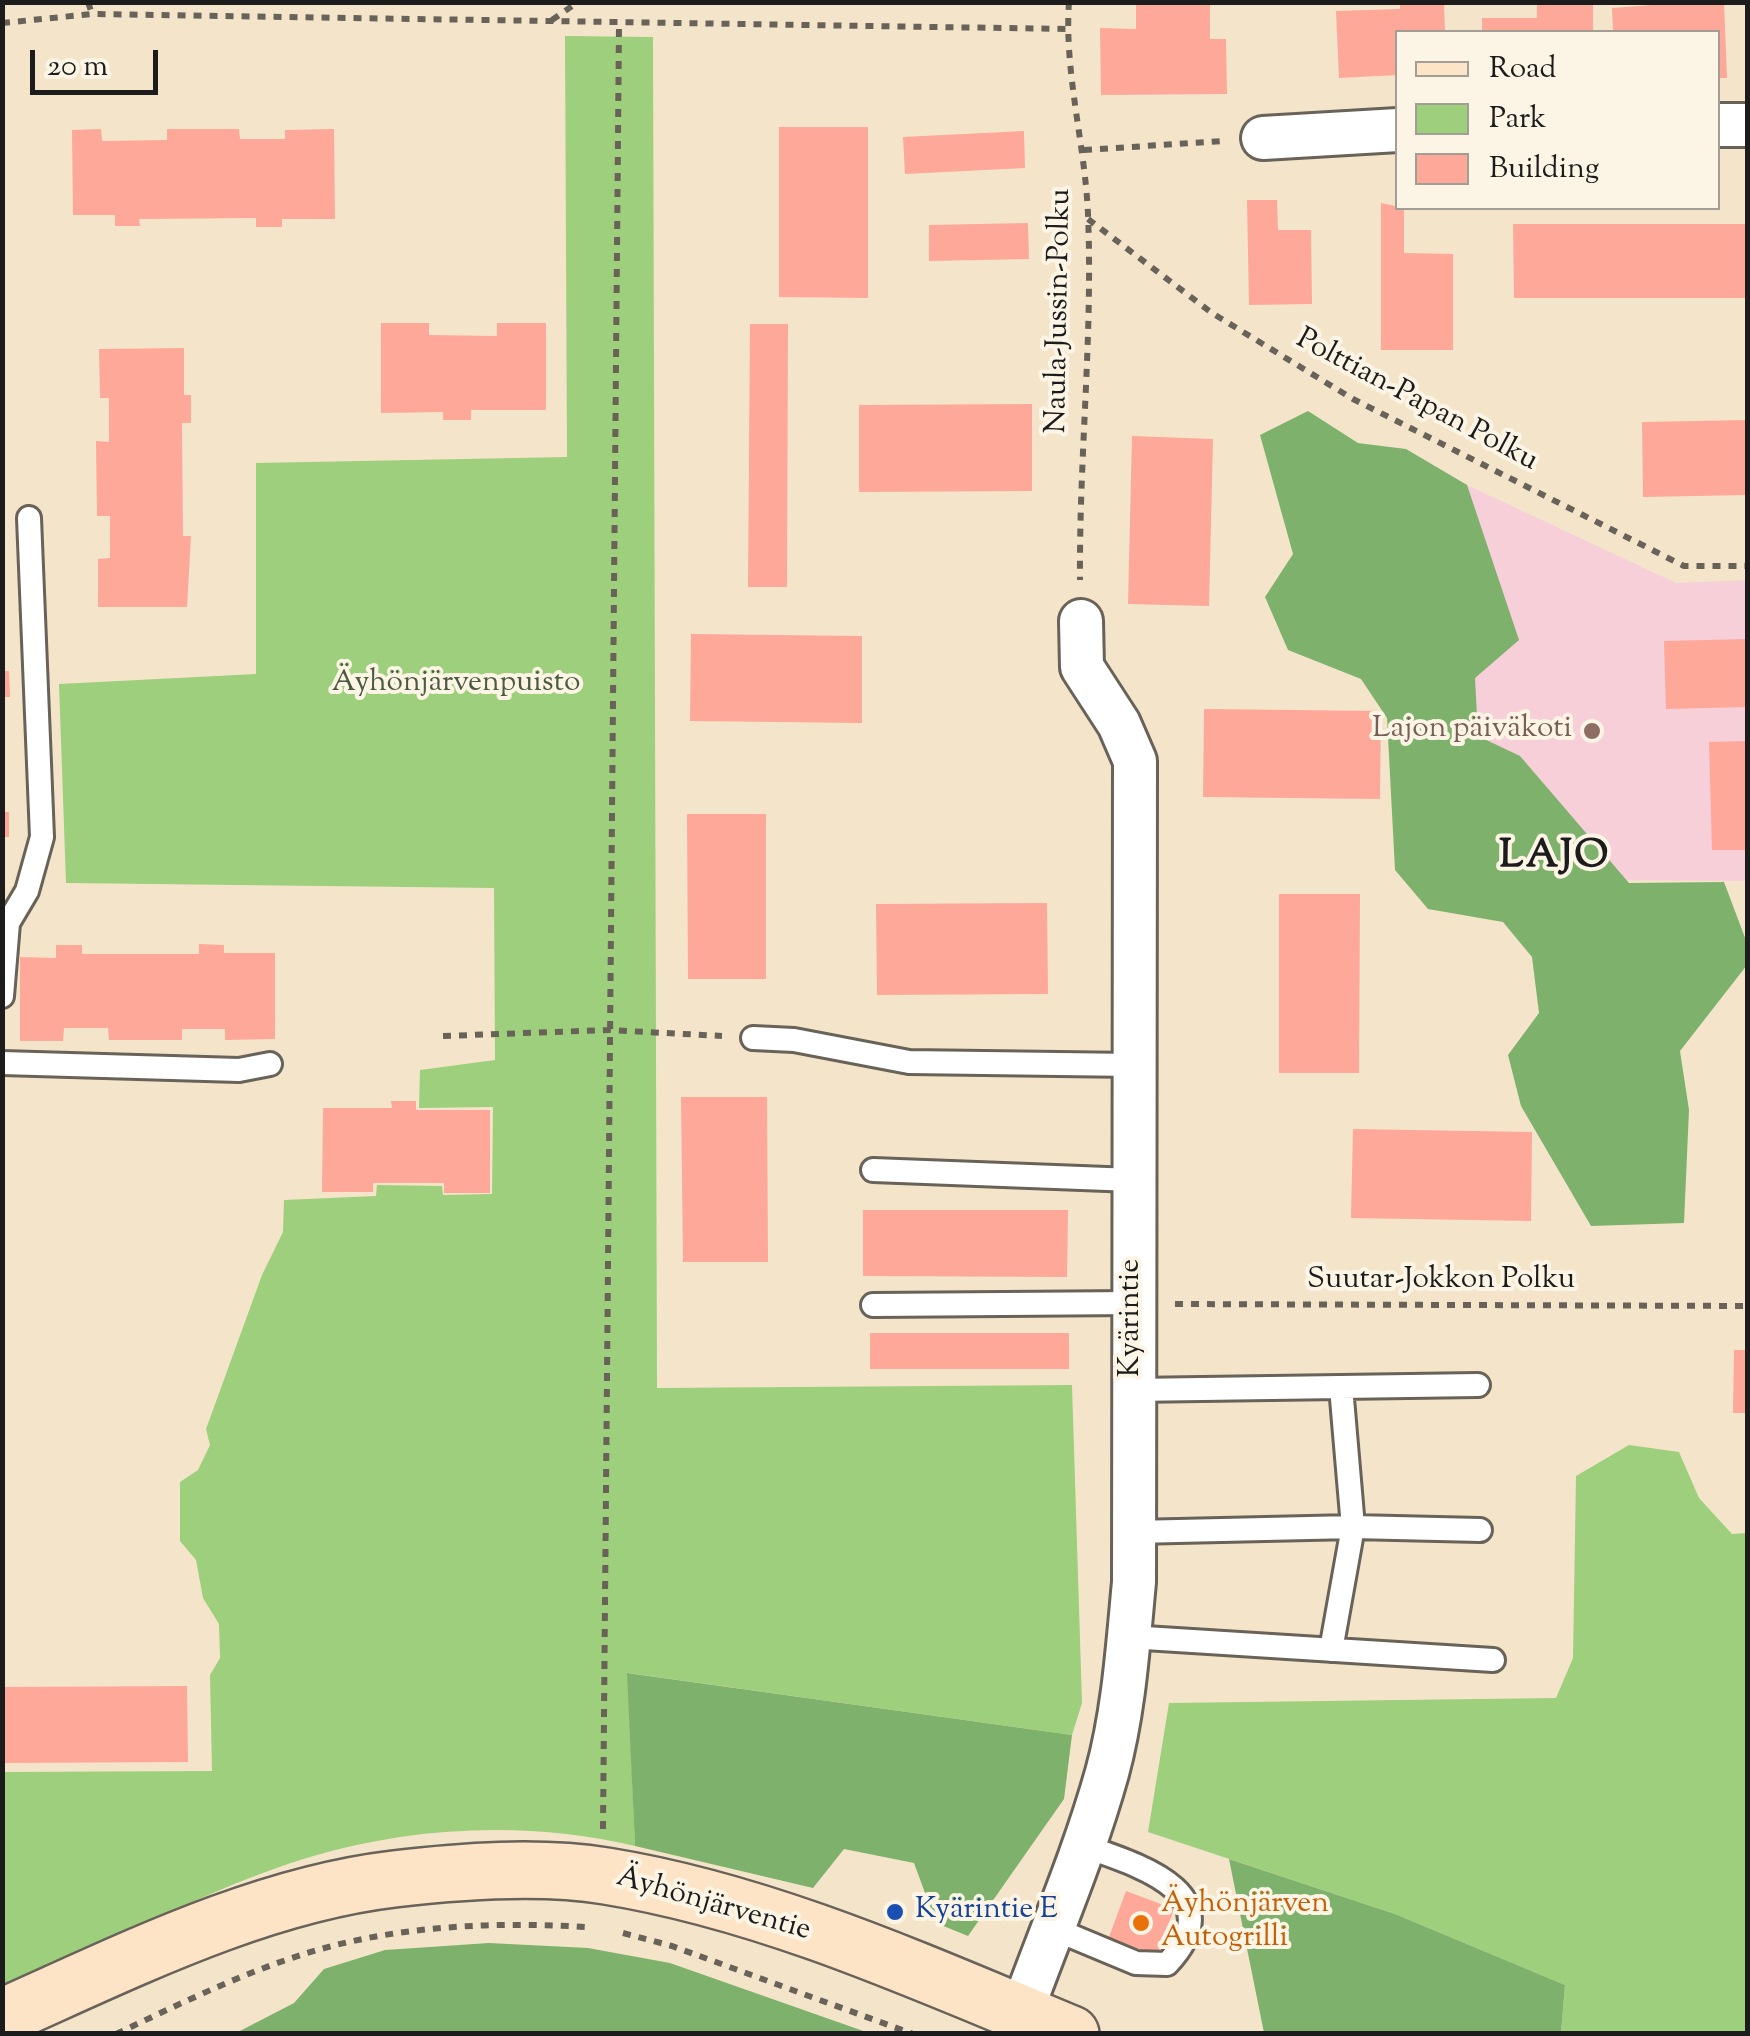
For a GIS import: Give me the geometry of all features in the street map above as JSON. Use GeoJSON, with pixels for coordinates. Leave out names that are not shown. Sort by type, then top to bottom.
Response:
{"type":"FeatureCollection","features":[{"type":"Feature","properties":{"kind":"main road","name":"Äyhönjärventie"},"geometry":{"type":"LineString","coordinates":[[2,2017],[218,1926],[311,1896],[409,1878],[493,1872],[603,1901],[722,1902],[876,1954],[1071,2034]]}},
{"type":"Feature","properties":{"kind":"street"},"geometry":{"type":"LineString","coordinates":[[1720,125],[1748,125]]}},
{"type":"Feature","properties":{"kind":"street"},"geometry":{"type":"LineString","coordinates":[[1262,138],[1395,130]]}},
{"type":"Feature","properties":{"kind":"street","name":"Kyärintie"},"geometry":{"type":"LineString","coordinates":[[1021,2013],[1084,1846],[1108,1770],[1129,1637],[1134,1532],[1135,761],[1119,724],[1082,668],[1081,621]]}},
{"type":"Feature","properties":{"kind":"lane"},"geometry":{"type":"LineString","coordinates":[[2,996],[8,924],[26,891],[42,837],[29,518]]}},
{"type":"Feature","properties":{"kind":"lane"},"geometry":{"type":"LineString","coordinates":[[753,1038],[794,1040],[909,1062],[1133,1065]]}},
{"type":"Feature","properties":{"kind":"lane"},"geometry":{"type":"LineString","coordinates":[[2,1063],[239,1070],[270,1064]]}},
{"type":"Feature","properties":{"kind":"lane"},"geometry":{"type":"LineString","coordinates":[[874,1170],[1133,1180]]}},
{"type":"Feature","properties":{"kind":"lane"},"geometry":{"type":"LineString","coordinates":[[873,1305],[1134,1303]]}},
{"type":"Feature","properties":{"kind":"lane"},"geometry":{"type":"LineString","coordinates":[[1133,1390],[1478,1385]]}},
{"type":"Feature","properties":{"kind":"lane"},"geometry":{"type":"LineString","coordinates":[[1331,1650],[1353,1527],[1342,1387]]}},
{"type":"Feature","properties":{"kind":"lane"},"geometry":{"type":"LineString","coordinates":[[1134,1532],[1353,1527],[1480,1530]]}},
{"type":"Feature","properties":{"kind":"lane"},"geometry":{"type":"LineString","coordinates":[[1129,1637],[1493,1660]]}},
{"type":"Feature","properties":{"kind":"lane"},"geometry":{"type":"LineString","coordinates":[[1052,1928],[1136,1963],[1167,1964],[1184,1946],[1191,1922],[1182,1894],[1157,1873],[1084,1846]]}},
{"type":"Feature","properties":{"kind":"path"},"geometry":{"type":"LineString","coordinates":[[88,2],[92,14]]}},
{"type":"Feature","properties":{"kind":"path"},"geometry":{"type":"LineString","coordinates":[[550,21],[578,2]]}},
{"type":"Feature","properties":{"kind":"path","name":"Naula-Jussin-Polku"},"geometry":{"type":"LineString","coordinates":[[1069,2],[1067,29],[1084,150],[1088,219],[1081,621]]}},
{"type":"Feature","properties":{"kind":"path"},"geometry":{"type":"LineString","coordinates":[[2,23],[92,14],[550,21],[619,26],[902,23],[1067,29]]}},
{"type":"Feature","properties":{"kind":"path"},"geometry":{"type":"LineString","coordinates":[[603,1901],[619,26]]}},
{"type":"Feature","properties":{"kind":"path"},"geometry":{"type":"LineString","coordinates":[[1084,150],[1262,138]]}},
{"type":"Feature","properties":{"kind":"path","name":"Polttian-Papan Polku"},"geometry":{"type":"LineString","coordinates":[[1088,219],[1212,313],[1352,399],[1684,566],[1748,566]]}},
{"type":"Feature","properties":{"kind":"path"},"geometry":{"type":"LineString","coordinates":[[442,1036],[608,1030],[753,1038]]}},
{"type":"Feature","properties":{"kind":"path","name":"Suutar-Jokkon Polku"},"geometry":{"type":"LineString","coordinates":[[1134,1303],[1748,1306]]}},
{"type":"Feature","properties":{"kind":"path"},"geometry":{"type":"LineString","coordinates":[[116,2034],[265,1968],[336,1945],[603,1901],[672,1946],[913,2034]]}},
{"type":"Feature","properties":{"kind":"shaded area","name":"Lajon päiväkoti"},"geometry":{"type":"Polygon","coordinates":[[[1406,449],[1467,485],[1676,583],[1747,580],[1747,881],[1453,879],[1406,449]]]}},
{"type":"Feature","properties":{"kind":"green space","name":"Äyhönjärvenpuisto"},"geometry":{"type":"Polygon","coordinates":[[[565,36],[653,37],[657,1388],[1072,1385],[1082,1703],[1072,1735],[628,1673],[635,1846],[555,1833],[472,1830],[350,1847],[231,1885],[3,1992],[2,1772],[212,1771],[210,1675],[220,1658],[219,1624],[203,1598],[196,1560],[180,1541],[180,1482],[198,1470],[210,1445],[206,1429],[262,1275],[283,1232],[284,1200],[376,1196],[377,1185],[442,1186],[443,1195],[492,1194],[493,1107],[419,1108],[420,1070],[495,1060],[494,888],[66,883],[59,684],[256,674],[256,463],[567,457],[565,36]]]}},
{"type":"Feature","properties":{"kind":"green space"},"geometry":{"type":"Polygon","coordinates":[[[1308,411],[1358,443],[1406,449],[1467,485],[1519,640],[1475,678],[1478,736],[1520,756],[1629,883],[1724,882],[1747,943],[1747,965],[1680,1051],[1689,1110],[1684,1223],[1591,1226],[1521,1106],[1508,1055],[1539,1013],[1532,957],[1503,922],[1428,909],[1395,870],[1387,718],[1361,679],[1288,650],[1265,597],[1293,554],[1260,435],[1308,411]]]}},
{"type":"Feature","properties":{"kind":"green space"},"geometry":{"type":"Polygon","coordinates":[[[1629,1445],[1679,1452],[1699,1498],[1732,1534],[1747,1533],[1747,2033],[1561,2033],[1565,1985],[1395,1914],[1148,1832],[1169,1703],[1556,1698],[1573,1658],[1576,1476],[1629,1445]]]}},
{"type":"Feature","properties":{"kind":"green space"},"geometry":{"type":"Polygon","coordinates":[[[627,1673],[1072,1735],[1064,1799],[968,1936],[936,1923],[914,1863],[844,1849],[813,1888],[635,1846],[627,1673]]]}},
{"type":"Feature","properties":{"kind":"green space"},"geometry":{"type":"Polygon","coordinates":[[[1229,1859],[1395,1914],[1565,1985],[1561,2033],[1264,2033],[1229,1859]]]}},
{"type":"Feature","properties":{"kind":"green space"},"geometry":{"type":"Polygon","coordinates":[[[489,1943],[588,1948],[670,1963],[869,2033],[236,2033],[294,2003],[324,1969],[385,1950],[489,1943]]]}},
{"type":"Feature","properties":{"kind":"building"},"geometry":{"type":"Polygon","coordinates":[[[1136,2],[1210,2],[1210,39],[1226,39],[1227,94],[1101,95],[1100,28],[1136,29],[1136,2]]]}},
{"type":"Feature","properties":{"kind":"building"},"geometry":{"type":"Polygon","coordinates":[[[1400,2],[1444,2],[1445,30],[1395,30],[1395,75],[1339,78],[1336,11],[1400,9],[1400,2]]]}},
{"type":"Feature","properties":{"kind":"building"},"geometry":{"type":"Polygon","coordinates":[[[1537,2],[1593,2],[1593,30],[1482,30],[1482,18],[1537,18],[1537,2]]]}},
{"type":"Feature","properties":{"kind":"building"},"geometry":{"type":"Polygon","coordinates":[[[1724,2],[1727,78],[1720,78],[1720,30],[1613,30],[1612,8],[1724,2]]]}},
{"type":"Feature","properties":{"kind":"building"},"geometry":{"type":"Polygon","coordinates":[[[779,127],[868,127],[868,298],[779,297],[779,127]]]}},
{"type":"Feature","properties":{"kind":"building"},"geometry":{"type":"Polygon","coordinates":[[[101,129],[102,141],[167,140],[167,129],[239,129],[240,139],[285,139],[285,130],[334,129],[335,219],[282,219],[282,227],[256,227],[256,218],[139,219],[140,226],[115,226],[115,215],[73,215],[72,130],[101,129]]]}},
{"type":"Feature","properties":{"kind":"building"},"geometry":{"type":"Polygon","coordinates":[[[1024,131],[1025,168],[905,174],[903,137],[1024,131]]]}},
{"type":"Feature","properties":{"kind":"building"},"geometry":{"type":"Polygon","coordinates":[[[1247,200],[1277,200],[1278,230],[1311,230],[1312,304],[1249,305],[1247,200]]]}},
{"type":"Feature","properties":{"kind":"building"},"geometry":{"type":"Polygon","coordinates":[[[1381,203],[1404,210],[1404,253],[1453,254],[1453,350],[1381,350],[1381,203]]]}},
{"type":"Feature","properties":{"kind":"building"},"geometry":{"type":"Polygon","coordinates":[[[1028,223],[1029,259],[929,261],[929,225],[1028,223]]]}},
{"type":"Feature","properties":{"kind":"building"},"geometry":{"type":"Polygon","coordinates":[[[1513,224],[1748,224],[1748,298],[1514,298],[1513,224]]]}},
{"type":"Feature","properties":{"kind":"building"},"geometry":{"type":"Polygon","coordinates":[[[381,323],[429,323],[429,335],[497,336],[497,323],[546,323],[546,410],[471,410],[471,420],[443,420],[443,412],[381,413],[381,323]]]}},
{"type":"Feature","properties":{"kind":"building"},"geometry":{"type":"Polygon","coordinates":[[[750,324],[788,324],[787,587],[748,587],[750,324]]]}},
{"type":"Feature","properties":{"kind":"building"},"geometry":{"type":"Polygon","coordinates":[[[184,348],[184,395],[191,395],[191,423],[182,423],[183,536],[191,536],[187,607],[98,607],[98,559],[110,558],[110,516],[97,516],[96,441],[109,442],[109,398],[100,398],[99,349],[184,348]]]}},
{"type":"Feature","properties":{"kind":"building"},"geometry":{"type":"Polygon","coordinates":[[[1032,404],[1032,491],[859,492],[859,405],[1032,404]]]}},
{"type":"Feature","properties":{"kind":"building"},"geometry":{"type":"Polygon","coordinates":[[[1748,420],[1748,495],[1643,497],[1642,422],[1748,420]]]}},
{"type":"Feature","properties":{"kind":"building"},"geometry":{"type":"Polygon","coordinates":[[[1132,436],[1213,439],[1209,606],[1128,604],[1132,436]]]}},
{"type":"Feature","properties":{"kind":"building"},"geometry":{"type":"Polygon","coordinates":[[[691,634],[862,636],[862,723],[690,721],[691,634]]]}},
{"type":"Feature","properties":{"kind":"building"},"geometry":{"type":"Polygon","coordinates":[[[1748,639],[1748,707],[1666,709],[1664,641],[1748,639]]]}},
{"type":"Feature","properties":{"kind":"building"},"geometry":{"type":"Polygon","coordinates":[[[2,671],[9,671],[10,697],[2,697],[2,671]]]}},
{"type":"Feature","properties":{"kind":"building"},"geometry":{"type":"Polygon","coordinates":[[[1204,709],[1381,711],[1380,799],[1203,797],[1204,709]]]}},
{"type":"Feature","properties":{"kind":"building"},"geometry":{"type":"Polygon","coordinates":[[[1748,741],[1748,850],[1712,850],[1709,742],[1748,741]]]}},
{"type":"Feature","properties":{"kind":"building"},"geometry":{"type":"Polygon","coordinates":[[[2,812],[9,812],[9,837],[2,837],[2,812]]]}},
{"type":"Feature","properties":{"kind":"building"},"geometry":{"type":"Polygon","coordinates":[[[687,814],[766,814],[766,979],[688,979],[687,814]]]}},
{"type":"Feature","properties":{"kind":"building"},"geometry":{"type":"Polygon","coordinates":[[[1279,894],[1360,894],[1359,1073],[1279,1073],[1279,894]]]}},
{"type":"Feature","properties":{"kind":"building"},"geometry":{"type":"Polygon","coordinates":[[[1047,903],[1048,994],[877,995],[876,904],[1047,903]]]}},
{"type":"Feature","properties":{"kind":"building"},"geometry":{"type":"Polygon","coordinates":[[[199,944],[224,945],[224,953],[275,953],[275,1039],[225,1040],[225,1029],[182,1029],[182,1040],[109,1040],[108,1028],[64,1028],[63,1041],[20,1041],[20,957],[56,958],[56,945],[82,945],[82,954],[199,954],[199,944]]]}},
{"type":"Feature","properties":{"kind":"building"},"geometry":{"type":"Polygon","coordinates":[[[681,1097],[767,1097],[768,1262],[683,1262],[681,1097]]]}},
{"type":"Feature","properties":{"kind":"building"},"geometry":{"type":"Polygon","coordinates":[[[391,1101],[416,1101],[416,1110],[490,1110],[490,1193],[444,1193],[444,1183],[373,1183],[373,1192],[322,1192],[323,1108],[392,1108],[391,1101]]]}},
{"type":"Feature","properties":{"kind":"building"},"geometry":{"type":"Polygon","coordinates":[[[1353,1129],[1532,1132],[1531,1221],[1351,1218],[1353,1129]]]}},
{"type":"Feature","properties":{"kind":"building"},"geometry":{"type":"Polygon","coordinates":[[[863,1210],[1068,1210],[1067,1277],[863,1276],[863,1210]]]}},
{"type":"Feature","properties":{"kind":"building"},"geometry":{"type":"Polygon","coordinates":[[[870,1333],[1069,1333],[1069,1369],[870,1369],[870,1333]]]}},
{"type":"Feature","properties":{"kind":"building"},"geometry":{"type":"Polygon","coordinates":[[[1734,1350],[1748,1350],[1748,1413],[1733,1413],[1734,1350]]]}},
{"type":"Feature","properties":{"kind":"building"},"geometry":{"type":"Polygon","coordinates":[[[187,1686],[188,1762],[2,1763],[2,1687],[187,1686]]]}},
{"type":"Feature","properties":{"kind":"building","name":"Äyhönjärven Autogrilli"},"geometry":{"type":"Polygon","coordinates":[[[1126,1891],[1174,1909],[1157,1956],[1109,1937],[1126,1891]]]}},
{"type":"Feature","properties":{"kind":"place","name":"Lajon päiväkoti"},"geometry":{"type":"Point","coordinates":[1592,731]}},
{"type":"Feature","properties":{"kind":"place","name":"Kyärintie E"},"geometry":{"type":"Point","coordinates":[895,1912]}},
{"type":"Feature","properties":{"kind":"place","name":"Äyhönjärven Autogrilli"},"geometry":{"type":"Point","coordinates":[1141,1923]}},
{"type":"Feature","properties":{"kind":"district","name":"LAJO"},"geometry":{"type":"Point","coordinates":[1555,859]}}]}
